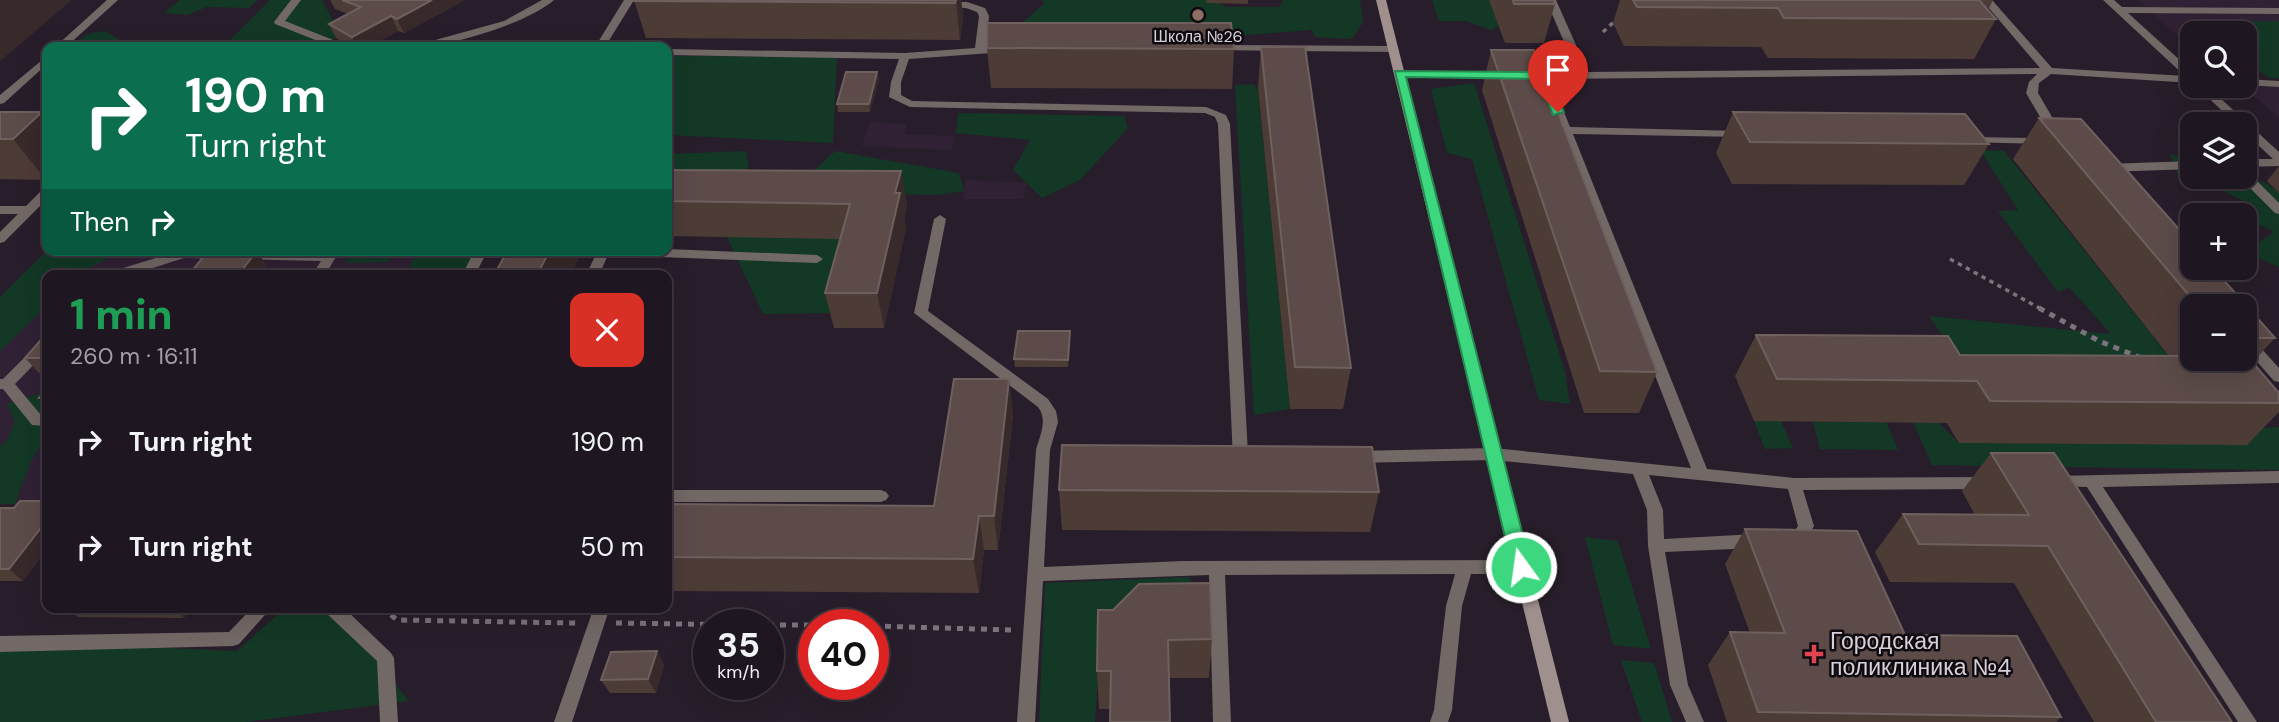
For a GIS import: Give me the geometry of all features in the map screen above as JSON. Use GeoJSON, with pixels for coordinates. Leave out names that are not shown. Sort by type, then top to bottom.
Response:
{"type":"FeatureCollection","features":[{"type":"Feature","properties":{"kind":"street"},"geometry":{"type":"LineString","coordinates":[[66,42],[113,0]]}},
{"type":"Feature","properties":{"kind":"street"},"geometry":{"type":"LineString","coordinates":[[296,0],[279,22],[329,42]]}},
{"type":"Feature","properties":{"kind":"street"},"geometry":{"type":"LineString","coordinates":[[434,42],[508,23],[549,0]]}},
{"type":"Feature","properties":{"kind":"street"},"geometry":{"type":"LineString","coordinates":[[603,42],[629,0]]}},
{"type":"Feature","properties":{"kind":"street"},"geometry":{"type":"LineString","coordinates":[[1381,0],[1560,722]]}},
{"type":"Feature","properties":{"kind":"street"},"geometry":{"type":"LineString","coordinates":[[1551,0],[1584,76]]}},
{"type":"Feature","properties":{"kind":"street"},"geometry":{"type":"LineString","coordinates":[[1987,0],[2049,71]]}},
{"type":"Feature","properties":{"kind":"street"},"geometry":{"type":"LineString","coordinates":[[2108,0],[2180,67]]}},
{"type":"Feature","properties":{"kind":"street"},"geometry":{"type":"LineString","coordinates":[[928,5],[967,3],[981,10],[984,16],[980,50]]}},
{"type":"Feature","properties":{"kind":"street"},"geometry":{"type":"LineString","coordinates":[[622,10],[642,10]]}},
{"type":"Feature","properties":{"kind":"street"},"geometry":{"type":"LineString","coordinates":[[2119,10],[2279,11]]}},
{"type":"Feature","properties":{"kind":"street"},"geometry":{"type":"LineString","coordinates":[[1202,48],[1393,49]]}},
{"type":"Feature","properties":{"kind":"street"},"geometry":{"type":"LineString","coordinates":[[672,52],[905,56],[1022,49]]}},
{"type":"Feature","properties":{"kind":"street"},"geometry":{"type":"LineString","coordinates":[[905,56],[896,82],[895,97],[910,104],[1206,110],[1220,115],[1224,138],[1242,459]]}},
{"type":"Feature","properties":{"kind":"street"},"geometry":{"type":"LineString","coordinates":[[0,101],[42,63]]}},
{"type":"Feature","properties":{"kind":"street"},"geometry":{"type":"LineString","coordinates":[[1399,74],[1584,76],[2049,71],[2180,78]]}},
{"type":"Feature","properties":{"kind":"street"},"geometry":{"type":"LineString","coordinates":[[1957,139],[2061,141],[2032,93],[2034,82],[2049,71]]}},
{"type":"Feature","properties":{"kind":"street"},"geometry":{"type":"LineString","coordinates":[[1544,76],[1702,476]]}},
{"type":"Feature","properties":{"kind":"street"},"geometry":{"type":"LineString","coordinates":[[2257,83],[2279,84]]}},
{"type":"Feature","properties":{"kind":"street"},"geometry":{"type":"LineString","coordinates":[[2214,98],[2229,112]]}},
{"type":"Feature","properties":{"kind":"street"},"geometry":{"type":"LineString","coordinates":[[1565,131],[1754,135]]}},
{"type":"Feature","properties":{"kind":"street"},"geometry":{"type":"LineString","coordinates":[[2257,139],[2279,160]]}},
{"type":"Feature","properties":{"kind":"street"},"geometry":{"type":"LineString","coordinates":[[2257,162],[2279,160]]}},
{"type":"Feature","properties":{"kind":"street"},"geometry":{"type":"LineString","coordinates":[[2103,178],[2094,169],[2180,166]]}},
{"type":"Feature","properties":{"kind":"street"},"geometry":{"type":"LineString","coordinates":[[2257,188],[2279,210]]}},
{"type":"Feature","properties":{"kind":"street"},"geometry":{"type":"LineString","coordinates":[[0,239],[42,197]]}},
{"type":"Feature","properties":{"kind":"street"},"geometry":{"type":"LineString","coordinates":[[0,210],[29,210]]}},
{"type":"Feature","properties":{"kind":"street"},"geometry":{"type":"LineString","coordinates":[[940,219],[921,313],[1043,403],[1049,411],[1051,422],[1035,574],[1026,722]]}},
{"type":"Feature","properties":{"kind":"street"},"geometry":{"type":"LineString","coordinates":[[672,254],[817,259]]}},
{"type":"Feature","properties":{"kind":"street"},"geometry":{"type":"LineString","coordinates":[[131,270],[177,256]]}},
{"type":"Feature","properties":{"kind":"street"},"geometry":{"type":"LineString","coordinates":[[281,256],[330,257],[321,270]]}},
{"type":"Feature","properties":{"kind":"street"},"geometry":{"type":"LineString","coordinates":[[42,348],[3,384],[37,421],[42,421]]}},
{"type":"Feature","properties":{"kind":"street"},"geometry":{"type":"LineString","coordinates":[[2257,352],[2279,377]]}},
{"type":"Feature","properties":{"kind":"street"},"geometry":{"type":"LineString","coordinates":[[1339,457],[1493,454],[1794,484],[1997,483]]}},
{"type":"Feature","properties":{"kind":"street"},"geometry":{"type":"LineString","coordinates":[[1639,470],[1655,510],[1656,546],[1679,685],[1695,722]]}},
{"type":"Feature","properties":{"kind":"street"},"geometry":{"type":"LineString","coordinates":[[2038,482],[2279,477]]}},
{"type":"Feature","properties":{"kind":"street"},"geometry":{"type":"LineString","coordinates":[[2092,482],[2248,722]]}},
{"type":"Feature","properties":{"kind":"street"},"geometry":{"type":"LineString","coordinates":[[1656,546],[1799,539],[1806,526],[1794,484]]}},
{"type":"Feature","properties":{"kind":"street"},"geometry":{"type":"LineString","coordinates":[[672,496],[881,496]]}},
{"type":"Feature","properties":{"kind":"street"},"geometry":{"type":"LineString","coordinates":[[1035,574],[1217,568],[1521,567]]}},
{"type":"Feature","properties":{"kind":"street"},"geometry":{"type":"LineString","coordinates":[[1217,568],[1222,722]]}},
{"type":"Feature","properties":{"kind":"street"},"geometry":{"type":"LineString","coordinates":[[1439,722],[1443,710],[1454,606],[1465,568]]}},
{"type":"Feature","properties":{"kind":"street"},"geometry":{"type":"LineString","coordinates":[[0,644],[233,639],[258,613]]}},
{"type":"Feature","properties":{"kind":"street"},"geometry":{"type":"LineString","coordinates":[[337,613],[385,658],[390,722]]}},
{"type":"Feature","properties":{"kind":"street"},"geometry":{"type":"LineString","coordinates":[[563,722],[599,615]]}},
{"type":"Feature","properties":{"kind":"path"},"geometry":{"type":"LineString","coordinates":[[1603,32],[1627,10]]}},
{"type":"Feature","properties":{"kind":"path"},"geometry":{"type":"LineString","coordinates":[[1951,259],[2099,341],[2149,361]]}},
{"type":"Feature","properties":{"kind":"path"},"geometry":{"type":"LineString","coordinates":[[389,613],[397,620],[599,615],[693,621]]}},
{"type":"Feature","properties":{"kind":"path"},"geometry":{"type":"LineString","coordinates":[[889,626],[1005,628],[1031,638]]}},
{"type":"Feature","properties":{"kind":"shaded area"},"geometry":{"type":"Polygon","coordinates":[[[2138,0],[2279,0],[2279,72],[2257,73],[2257,21],[2180,21],[2180,38],[2138,0]]]}},
{"type":"Feature","properties":{"kind":"shaded area"},"geometry":{"type":"Polygon","coordinates":[[[2257,86],[2279,87],[2279,117],[2256,98],[2257,86]]]}},
{"type":"Feature","properties":{"kind":"shaded area"},"geometry":{"type":"Polygon","coordinates":[[[870,122],[907,124],[904,134],[955,136],[952,150],[862,146],[870,122]]]}},
{"type":"Feature","properties":{"kind":"shaded area"},"geometry":{"type":"Polygon","coordinates":[[[965,180],[1027,183],[1023,199],[963,199],[965,180]]]}},
{"type":"Feature","properties":{"kind":"shaded area"},"geometry":{"type":"Polygon","coordinates":[[[49,256],[418,256],[409,270],[42,270],[42,504],[0,504],[0,309],[49,256]]]}},
{"type":"Feature","properties":{"kind":"green space"},"geometry":{"type":"Polygon","coordinates":[[[180,0],[257,0],[249,8],[206,7],[188,15],[164,13],[180,0]]]}},
{"type":"Feature","properties":{"kind":"green space"},"geometry":{"type":"Polygon","coordinates":[[[270,0],[322,0],[342,36],[324,42],[228,42],[270,0]]]}},
{"type":"Feature","properties":{"kind":"green space","name":"Школа №26"},"geometry":{"type":"Polygon","coordinates":[[[1041,0],[1214,0],[1226,7],[1280,7],[1283,0],[1360,0],[1363,22],[1352,39],[1315,37],[1310,26],[1311,30],[1194,39],[1012,32],[1045,3],[1041,0]]]}},
{"type":"Feature","properties":{"kind":"green space"},"geometry":{"type":"Polygon","coordinates":[[[1432,0],[1490,0],[1499,26],[1491,30],[1466,21],[1439,21],[1432,0]]]}},
{"type":"Feature","properties":{"kind":"green space"},"geometry":{"type":"Polygon","coordinates":[[[2257,21],[2279,21],[2279,78],[2269,78],[2257,68],[2257,21]]]}},
{"type":"Feature","properties":{"kind":"green space"},"geometry":{"type":"Polygon","coordinates":[[[104,31],[119,39],[118,42],[76,42],[88,34],[104,31]]]}},
{"type":"Feature","properties":{"kind":"green space"},"geometry":{"type":"Polygon","coordinates":[[[672,56],[837,57],[833,143],[672,135],[672,56]]]}},
{"type":"Feature","properties":{"kind":"green space"},"geometry":{"type":"Polygon","coordinates":[[[1474,83],[1565,372],[1570,404],[1539,400],[1472,159],[1447,153],[1431,89],[1474,83]]]}},
{"type":"Feature","properties":{"kind":"green space"},"geometry":{"type":"Polygon","coordinates":[[[1254,84],[1258,90],[1290,409],[1254,415],[1235,85],[1254,84]]]}},
{"type":"Feature","properties":{"kind":"green space"},"geometry":{"type":"Polygon","coordinates":[[[958,113],[1124,116],[1128,128],[1080,180],[1042,198],[1013,170],[1030,140],[956,133],[958,113]]]}},
{"type":"Feature","properties":{"kind":"green space"},"geometry":{"type":"Polygon","coordinates":[[[1980,150],[2004,151],[2187,379],[1970,375],[1929,316],[2111,334],[2069,287],[2058,292],[1998,211],[2018,210],[1980,150]]]}},
{"type":"Feature","properties":{"kind":"green space"},"geometry":{"type":"Polygon","coordinates":[[[746,151],[750,177],[807,177],[835,151],[959,173],[964,191],[937,195],[672,191],[672,154],[746,151]]]}},
{"type":"Feature","properties":{"kind":"green space"},"geometry":{"type":"Polygon","coordinates":[[[2170,154],[2180,157],[2178,175],[2170,154]]]}},
{"type":"Feature","properties":{"kind":"green space"},"geometry":{"type":"Polygon","coordinates":[[[2257,180],[2279,193],[2279,267],[2257,257],[2257,244],[2274,232],[2261,225],[2257,227],[2257,203],[2247,203],[2220,189],[2257,189],[2257,180]]]}},
{"type":"Feature","properties":{"kind":"green space"},"geometry":{"type":"Polygon","coordinates":[[[726,235],[858,239],[837,313],[763,314],[726,235]]]}},
{"type":"Feature","properties":{"kind":"green space"},"geometry":{"type":"Polygon","coordinates":[[[42,255],[111,256],[85,270],[42,270],[42,311],[0,351],[0,297],[42,255]]]}},
{"type":"Feature","properties":{"kind":"green space"},"geometry":{"type":"Polygon","coordinates":[[[349,256],[390,256],[388,262],[345,263],[349,256]]]}},
{"type":"Feature","properties":{"kind":"green space"},"geometry":{"type":"Polygon","coordinates":[[[416,256],[479,256],[471,270],[408,270],[416,256]]]}},
{"type":"Feature","properties":{"kind":"green space"},"geometry":{"type":"Polygon","coordinates":[[[41,393],[42,396],[42,444],[31,461],[15,504],[0,504],[0,446],[6,442],[15,422],[7,404],[41,393]]]}},
{"type":"Feature","properties":{"kind":"green space"},"geometry":{"type":"Polygon","coordinates":[[[1754,421],[1781,421],[1793,448],[1765,449],[1754,421]]]}},
{"type":"Feature","properties":{"kind":"green space"},"geometry":{"type":"Polygon","coordinates":[[[1813,422],[1886,422],[1898,450],[1820,449],[1813,422]]]}},
{"type":"Feature","properties":{"kind":"green space"},"geometry":{"type":"Polygon","coordinates":[[[1913,422],[1939,423],[1959,443],[2279,427],[2279,470],[1932,465],[1913,422]]]}},
{"type":"Feature","properties":{"kind":"green space"},"geometry":{"type":"Polygon","coordinates":[[[1585,537],[1618,541],[1651,649],[1613,645],[1585,537]]]}},
{"type":"Feature","properties":{"kind":"green space"},"geometry":{"type":"Polygon","coordinates":[[[1189,577],[1209,610],[1100,649],[1095,722],[1039,722],[1045,583],[1189,577]]]}},
{"type":"Feature","properties":{"kind":"green space"},"geometry":{"type":"Polygon","coordinates":[[[279,613],[339,613],[409,701],[246,722],[0,722],[0,645],[30,642],[237,651],[279,613]]]}},
{"type":"Feature","properties":{"kind":"green space"},"geometry":{"type":"Polygon","coordinates":[[[1621,660],[1654,663],[1672,722],[1642,722],[1621,660]]]}},
{"type":"Feature","properties":{"kind":"building"},"geometry":{"type":"Polygon","coordinates":[[[342,0],[432,0],[397,19],[391,16],[352,37],[329,24],[361,7],[342,0]]]}},
{"type":"Feature","properties":{"kind":"building"},"geometry":{"type":"Polygon","coordinates":[[[634,0],[956,0],[955,3],[634,0]]]}},
{"type":"Feature","properties":{"kind":"building"},"geometry":{"type":"Polygon","coordinates":[[[1513,0],[1553,0],[1555,4],[1514,4],[1513,0]]]}},
{"type":"Feature","properties":{"kind":"building"},"geometry":{"type":"Polygon","coordinates":[[[1633,0],[1979,0],[1996,19],[1784,18],[1778,8],[1637,7],[1633,0]]]}},
{"type":"Feature","properties":{"kind":"building"},"geometry":{"type":"Polygon","coordinates":[[[987,23],[1231,23],[1234,49],[987,48],[987,23]]]}},
{"type":"Feature","properties":{"kind":"building"},"geometry":{"type":"Polygon","coordinates":[[[1261,47],[1305,47],[1351,368],[1295,367],[1261,47]]]}},
{"type":"Feature","properties":{"kind":"building"},"geometry":{"type":"Polygon","coordinates":[[[1491,50],[1534,50],[1657,372],[1600,371],[1491,50]]]}},
{"type":"Feature","properties":{"kind":"building"},"geometry":{"type":"Polygon","coordinates":[[[846,72],[877,72],[869,104],[837,104],[846,72]]]}},
{"type":"Feature","properties":{"kind":"building"},"geometry":{"type":"Polygon","coordinates":[[[0,112],[42,112],[13,139],[0,139],[0,112]]]}},
{"type":"Feature","properties":{"kind":"building"},"geometry":{"type":"Polygon","coordinates":[[[1733,112],[1965,114],[1989,144],[1750,142],[1733,112]]]}},
{"type":"Feature","properties":{"kind":"building"},"geometry":{"type":"Polygon","coordinates":[[[2039,118],[2081,119],[2180,230],[2180,280],[2224,280],[2236,294],[2188,294],[2039,118]]]}},
{"type":"Feature","properties":{"kind":"building"},"geometry":{"type":"Polygon","coordinates":[[[672,170],[901,171],[895,193],[900,193],[877,293],[825,293],[850,204],[672,201],[672,170]]]}},
{"type":"Feature","properties":{"kind":"building"},"geometry":{"type":"Polygon","coordinates":[[[204,256],[253,256],[242,270],[193,270],[204,256]]]}},
{"type":"Feature","properties":{"kind":"building"},"geometry":{"type":"Polygon","coordinates":[[[505,256],[547,256],[540,270],[497,270],[505,256]]]}},
{"type":"Feature","properties":{"kind":"building"},"geometry":{"type":"Polygon","coordinates":[[[2257,318],[2275,338],[2257,338],[2257,318]]]}},
{"type":"Feature","properties":{"kind":"building"},"geometry":{"type":"Polygon","coordinates":[[[1018,331],[1070,331],[1068,360],[1014,359],[1018,331]]]}},
{"type":"Feature","properties":{"kind":"building"},"geometry":{"type":"Polygon","coordinates":[[[1756,335],[1948,336],[1960,355],[2180,356],[2180,371],[2257,371],[2257,367],[2279,393],[2279,403],[1990,401],[1977,381],[1777,379],[1756,335]]]}},
{"type":"Feature","properties":{"kind":"building"},"geometry":{"type":"Polygon","coordinates":[[[42,339],[42,358],[25,358],[42,339]]]}},
{"type":"Feature","properties":{"kind":"building"},"geometry":{"type":"Polygon","coordinates":[[[954,379],[1009,379],[994,516],[979,516],[973,559],[672,557],[672,504],[934,506],[954,379]]]}},
{"type":"Feature","properties":{"kind":"building"},"geometry":{"type":"Polygon","coordinates":[[[1062,445],[1372,447],[1379,492],[1059,490],[1062,445]]]}},
{"type":"Feature","properties":{"kind":"building"},"geometry":{"type":"Polygon","coordinates":[[[1991,453],[2054,453],[2232,722],[2156,722],[2048,546],[1919,544],[1903,514],[2029,515],[1991,453]]]}},
{"type":"Feature","properties":{"kind":"building"},"geometry":{"type":"Polygon","coordinates":[[[20,501],[42,501],[42,526],[9,569],[0,569],[0,508],[14,508],[20,501]]]}},
{"type":"Feature","properties":{"kind":"building"},"geometry":{"type":"Polygon","coordinates":[[[1745,529],[1857,531],[1905,635],[2017,636],[2061,717],[1758,712],[1730,632],[1785,633],[1745,529]]]}},
{"type":"Feature","properties":{"kind":"building"},"geometry":{"type":"Polygon","coordinates":[[[1210,583],[1212,639],[1168,640],[1170,722],[1110,722],[1111,671],[1097,671],[1098,610],[1113,610],[1139,584],[1210,583]]]}},
{"type":"Feature","properties":{"kind":"building"},"geometry":{"type":"Polygon","coordinates":[[[657,651],[648,679],[601,680],[611,652],[657,651]]]}},
{"type":"Feature","properties":{"kind":"place","name":"Школа №26"},"geometry":{"type":"Point","coordinates":[1198,15]}},
{"type":"Feature","properties":{"kind":"place","name":"Городская поликлиника №4"},"geometry":{"type":"Point","coordinates":[1814,654]}},
{"type":"Feature","properties":{"kind":"route"},"geometry":{"type":"LineString","coordinates":[[1521,567],[1399,74],[1544,76],[1558,112]]}}]}
